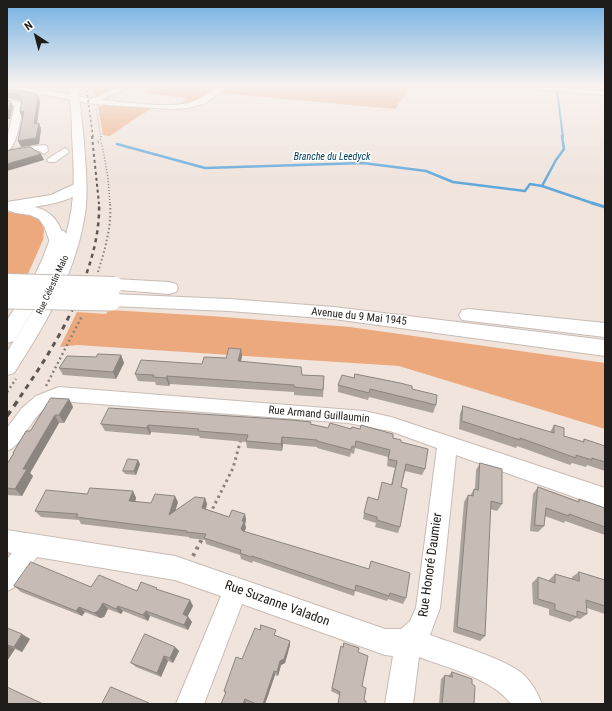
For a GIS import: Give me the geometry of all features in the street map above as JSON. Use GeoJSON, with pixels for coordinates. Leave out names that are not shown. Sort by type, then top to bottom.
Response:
{"type":"FeatureCollection","features":[{"type":"Feature","properties":{"kind":"highway"},"geometry":{"type":"LineString","coordinates":[[7,206],[42,201],[65,193],[79,186]]}},
{"type":"Feature","properties":{"kind":"highway"},"geometry":{"type":"LineString","coordinates":[[7,209],[30,211],[44,216],[52,225],[58,241]]}},
{"type":"Feature","properties":{"kind":"highway"},"geometry":{"type":"LineString","coordinates":[[7,282],[112,295]]}},
{"type":"Feature","properties":{"kind":"highway"},"geometry":{"type":"LineString","coordinates":[[7,288],[112,295]]}},
{"type":"Feature","properties":{"kind":"highway"},"geometry":{"type":"LineString","coordinates":[[7,336],[37,289]]}},
{"type":"Feature","properties":{"kind":"highway"},"geometry":{"type":"LineString","coordinates":[[7,298],[112,295]]}},
{"type":"Feature","properties":{"kind":"highway"},"geometry":{"type":"LineString","coordinates":[[7,304],[112,295]]}},
{"type":"Feature","properties":{"kind":"highway","name":"Avenue du 9 Mai 1945"},"geometry":{"type":"LineString","coordinates":[[112,295],[227,295],[381,307],[605,330]]}},
{"type":"Feature","properties":{"kind":"highway","name":"Avenue du 9 Mai 1945"},"geometry":{"type":"LineString","coordinates":[[112,295],[356,316],[605,348]]}},
{"type":"Feature","properties":{"kind":"main road"},"geometry":{"type":"LineString","coordinates":[[65,166],[67,118]]}},
{"type":"Feature","properties":{"kind":"main road","name":"Rue Célestin Malo"},"geometry":{"type":"LineString","coordinates":[[7,368],[31,330],[61,270],[70,249],[77,222],[79,186],[72,118]]}},
{"type":"Feature","properties":{"kind":"main road","name":"Rue Célestin Malo"},"geometry":{"type":"LineString","coordinates":[[7,345],[37,289],[58,241],[63,220]]}},
{"type":"Feature","properties":{"kind":"street"},"geometry":{"type":"LineString","coordinates":[[7,153],[13,147],[16,118]]}},
{"type":"Feature","properties":{"kind":"street"},"geometry":{"type":"LineString","coordinates":[[7,148],[14,131]]}},
{"type":"Feature","properties":{"kind":"street"},"geometry":{"type":"LineString","coordinates":[[52,160],[65,142]]}},
{"type":"Feature","properties":{"kind":"street"},"geometry":{"type":"LineString","coordinates":[[7,153],[44,148],[44,151]]}},
{"type":"Feature","properties":{"kind":"street","name":"Rue Armand Guillaumin"},"geometry":{"type":"LineString","coordinates":[[45,398],[59,394],[364,418],[391,424],[605,498]]}},
{"type":"Feature","properties":{"kind":"street"},"geometry":{"type":"LineString","coordinates":[[7,443],[32,408],[45,398]]}},
{"type":"Feature","properties":{"kind":"street","name":"Rue Honoré Daumier"},"geometry":{"type":"LineString","coordinates":[[408,640],[422,625],[428,608],[447,444]]}},
{"type":"Feature","properties":{"kind":"street","name":"Rue Suzanne Valadon"},"geometry":{"type":"LineString","coordinates":[[7,541],[185,570],[385,642],[398,643],[408,640],[498,674],[514,685],[528,704]]}},
{"type":"Feature","properties":{"kind":"street"},"geometry":{"type":"LineString","coordinates":[[7,579],[32,545]]}},
{"type":"Feature","properties":{"kind":"street"},"geometry":{"type":"LineString","coordinates":[[190,704],[236,589]]}},
{"type":"Feature","properties":{"kind":"street"},"geometry":{"type":"LineString","coordinates":[[399,704],[408,640]]}},
{"type":"Feature","properties":{"kind":"path"},"geometry":{"type":"LineString","coordinates":[[96,278],[107,241],[111,210],[102,144],[97,142],[101,139],[97,118]]}},
{"type":"Feature","properties":{"kind":"path"},"geometry":{"type":"LineString","coordinates":[[45,398],[45,388],[83,314]]}},
{"type":"Feature","properties":{"kind":"path"},"geometry":{"type":"LineString","coordinates":[[209,515],[233,468],[240,446],[247,409]]}},
{"type":"Feature","properties":{"kind":"path"},"geometry":{"type":"LineString","coordinates":[[185,570],[203,536]]}},
{"type":"Feature","properties":{"kind":"shaded area"},"geometry":{"type":"Polygon","coordinates":[[[100,118],[136,118],[110,136],[103,135],[100,118]]]}},
{"type":"Feature","properties":{"kind":"shaded area"},"geometry":{"type":"Polygon","coordinates":[[[7,212],[24,213],[39,218],[44,229],[43,240],[27,276],[7,276],[7,212]]]}},
{"type":"Feature","properties":{"kind":"shaded area"},"geometry":{"type":"Polygon","coordinates":[[[109,310],[350,327],[605,363],[605,429],[399,366],[77,345],[60,347],[77,312],[106,314],[109,310]]]}},
{"type":"Feature","properties":{"kind":"building"},"geometry":{"type":"Polygon","coordinates":[[[23,118],[35,118],[34,124],[39,123],[36,138],[18,141],[23,118]]]}},
{"type":"Feature","properties":{"kind":"building"},"geometry":{"type":"Polygon","coordinates":[[[30,147],[41,154],[7,164],[7,151],[30,147]]]}},
{"type":"Feature","properties":{"kind":"building"},"geometry":{"type":"Polygon","coordinates":[[[229,348],[241,349],[238,361],[301,367],[302,375],[324,376],[323,390],[294,387],[294,385],[167,376],[166,378],[153,377],[154,375],[135,374],[141,360],[202,364],[204,357],[226,358],[229,348]]]}},
{"type":"Feature","properties":{"kind":"building"},"geometry":{"type":"Polygon","coordinates":[[[98,354],[121,355],[113,372],[59,368],[67,356],[96,357],[98,354]]]}},
{"type":"Feature","properties":{"kind":"building"},"geometry":{"type":"Polygon","coordinates":[[[355,374],[412,386],[412,389],[437,395],[436,405],[370,389],[369,393],[338,385],[342,375],[354,378],[355,374]]]}},
{"type":"Feature","properties":{"kind":"building"},"geometry":{"type":"Polygon","coordinates":[[[51,398],[69,399],[59,415],[55,415],[23,469],[27,469],[15,489],[7,488],[7,464],[26,431],[30,431],[51,398]]]}},
{"type":"Feature","properties":{"kind":"building"},"geometry":{"type":"Polygon","coordinates":[[[463,406],[554,433],[554,425],[564,428],[564,436],[584,442],[584,439],[605,446],[605,462],[576,455],[576,458],[520,438],[520,440],[462,421],[463,406]]]}},
{"type":"Feature","properties":{"kind":"building"},"geometry":{"type":"Polygon","coordinates":[[[109,408],[292,420],[311,422],[310,424],[328,428],[330,423],[351,429],[352,427],[360,429],[361,425],[393,434],[393,438],[401,440],[401,442],[428,449],[425,469],[406,464],[401,487],[407,489],[400,527],[377,520],[377,517],[364,513],[368,497],[378,500],[382,482],[392,485],[397,461],[388,459],[390,450],[356,441],[355,447],[352,446],[351,450],[317,440],[282,437],[281,444],[246,441],[248,435],[198,431],[199,429],[148,425],[147,428],[101,424],[109,408]]]}},
{"type":"Feature","properties":{"kind":"building"},"geometry":{"type":"Polygon","coordinates":[[[128,459],[138,460],[134,471],[123,471],[128,459]]]}},
{"type":"Feature","properties":{"kind":"building"},"geometry":{"type":"Polygon","coordinates":[[[480,463],[502,469],[502,504],[491,501],[485,636],[457,627],[468,495],[473,496],[474,489],[478,490],[480,463]]]}},
{"type":"Feature","properties":{"kind":"building"},"geometry":{"type":"Polygon","coordinates":[[[538,487],[579,502],[579,499],[605,508],[605,527],[569,514],[569,516],[546,508],[544,526],[535,525],[538,487]]]}},
{"type":"Feature","properties":{"kind":"building"},"geometry":{"type":"Polygon","coordinates":[[[90,488],[133,491],[129,501],[151,503],[155,494],[175,496],[169,515],[195,497],[205,498],[202,508],[229,517],[232,510],[245,514],[241,529],[243,531],[369,569],[371,561],[410,573],[406,598],[390,593],[389,596],[356,585],[355,591],[240,553],[241,550],[204,538],[206,534],[76,517],[78,514],[35,511],[46,490],[87,494],[90,488]]]}},
{"type":"Feature","properties":{"kind":"building"},"geometry":{"type":"Polygon","coordinates":[[[31,562],[91,587],[99,575],[137,591],[141,582],[157,588],[156,589],[190,600],[183,614],[188,617],[184,625],[146,611],[143,615],[118,606],[116,609],[103,603],[98,611],[94,613],[79,607],[76,611],[14,586],[31,562]]]}},
{"type":"Feature","properties":{"kind":"building"},"geometry":{"type":"Polygon","coordinates":[[[579,572],[605,580],[605,606],[586,600],[587,614],[577,611],[577,617],[555,610],[555,604],[538,599],[538,577],[555,583],[555,574],[579,581],[579,572]]]}},
{"type":"Feature","properties":{"kind":"building"},"geometry":{"type":"Polygon","coordinates":[[[261,625],[276,630],[274,635],[290,641],[284,659],[280,661],[277,672],[274,671],[263,704],[256,704],[245,699],[243,704],[221,704],[236,657],[242,659],[255,628],[260,630],[261,625]]]}},
{"type":"Feature","properties":{"kind":"building"},"geometry":{"type":"Polygon","coordinates":[[[7,628],[22,634],[14,647],[7,645],[7,628]]]}},
{"type":"Feature","properties":{"kind":"building"},"geometry":{"type":"Polygon","coordinates":[[[145,634],[175,647],[170,658],[164,656],[157,673],[131,663],[145,634]]]}},
{"type":"Feature","properties":{"kind":"building"},"geometry":{"type":"Polygon","coordinates":[[[344,643],[359,648],[358,652],[368,656],[362,686],[366,688],[364,700],[366,701],[366,704],[338,704],[340,692],[332,688],[341,646],[343,647],[344,643]]]}},
{"type":"Feature","properties":{"kind":"building"},"geometry":{"type":"Polygon","coordinates":[[[452,672],[472,679],[472,684],[475,686],[474,704],[442,704],[445,675],[452,677],[452,672]]]}},
{"type":"Feature","properties":{"kind":"building"},"geometry":{"type":"Polygon","coordinates":[[[7,687],[43,704],[7,704],[7,687]]]}},
{"type":"Feature","properties":{"kind":"building"},"geometry":{"type":"Polygon","coordinates":[[[111,687],[149,703],[102,704],[111,687]]]}},
{"type":"Feature","properties":{"kind":"waterway","name":"Branche du Leedyck"},"geometry":{"type":"LineString","coordinates":[[561,118],[563,137]]}},
{"type":"Feature","properties":{"kind":"waterway","name":"Branche du Leedyck"},"geometry":{"type":"LineString","coordinates":[[542,186],[556,160],[564,149],[562,136]]}},
{"type":"Feature","properties":{"kind":"waterway","name":"Branche du Leedyck"},"geometry":{"type":"LineString","coordinates":[[117,144],[205,168],[363,163],[426,171],[453,182],[525,191],[530,184],[542,186]]}},
{"type":"Feature","properties":{"kind":"waterway","name":"Branche du Leedyck"},"geometry":{"type":"LineString","coordinates":[[542,186],[593,203]]}},
{"type":"Feature","properties":{"kind":"waterway","name":"Branche du Leedyck"},"geometry":{"type":"LineString","coordinates":[[593,203],[605,207]]}},
{"type":"Feature","properties":{"kind":"railway"},"geometry":{"type":"LineString","coordinates":[[90,118],[93,137]]}},
{"type":"Feature","properties":{"kind":"railway"},"geometry":{"type":"LineString","coordinates":[[92,136],[99,204]]}},
{"type":"Feature","properties":{"kind":"railway"},"geometry":{"type":"LineString","coordinates":[[81,288],[89,267],[97,236],[99,204]]}},
{"type":"Feature","properties":{"kind":"railway"},"geometry":{"type":"LineString","coordinates":[[20,397],[54,344],[82,287]]}},
{"type":"Feature","properties":{"kind":"railway"},"geometry":{"type":"LineString","coordinates":[[7,416],[21,396]]}}]}
